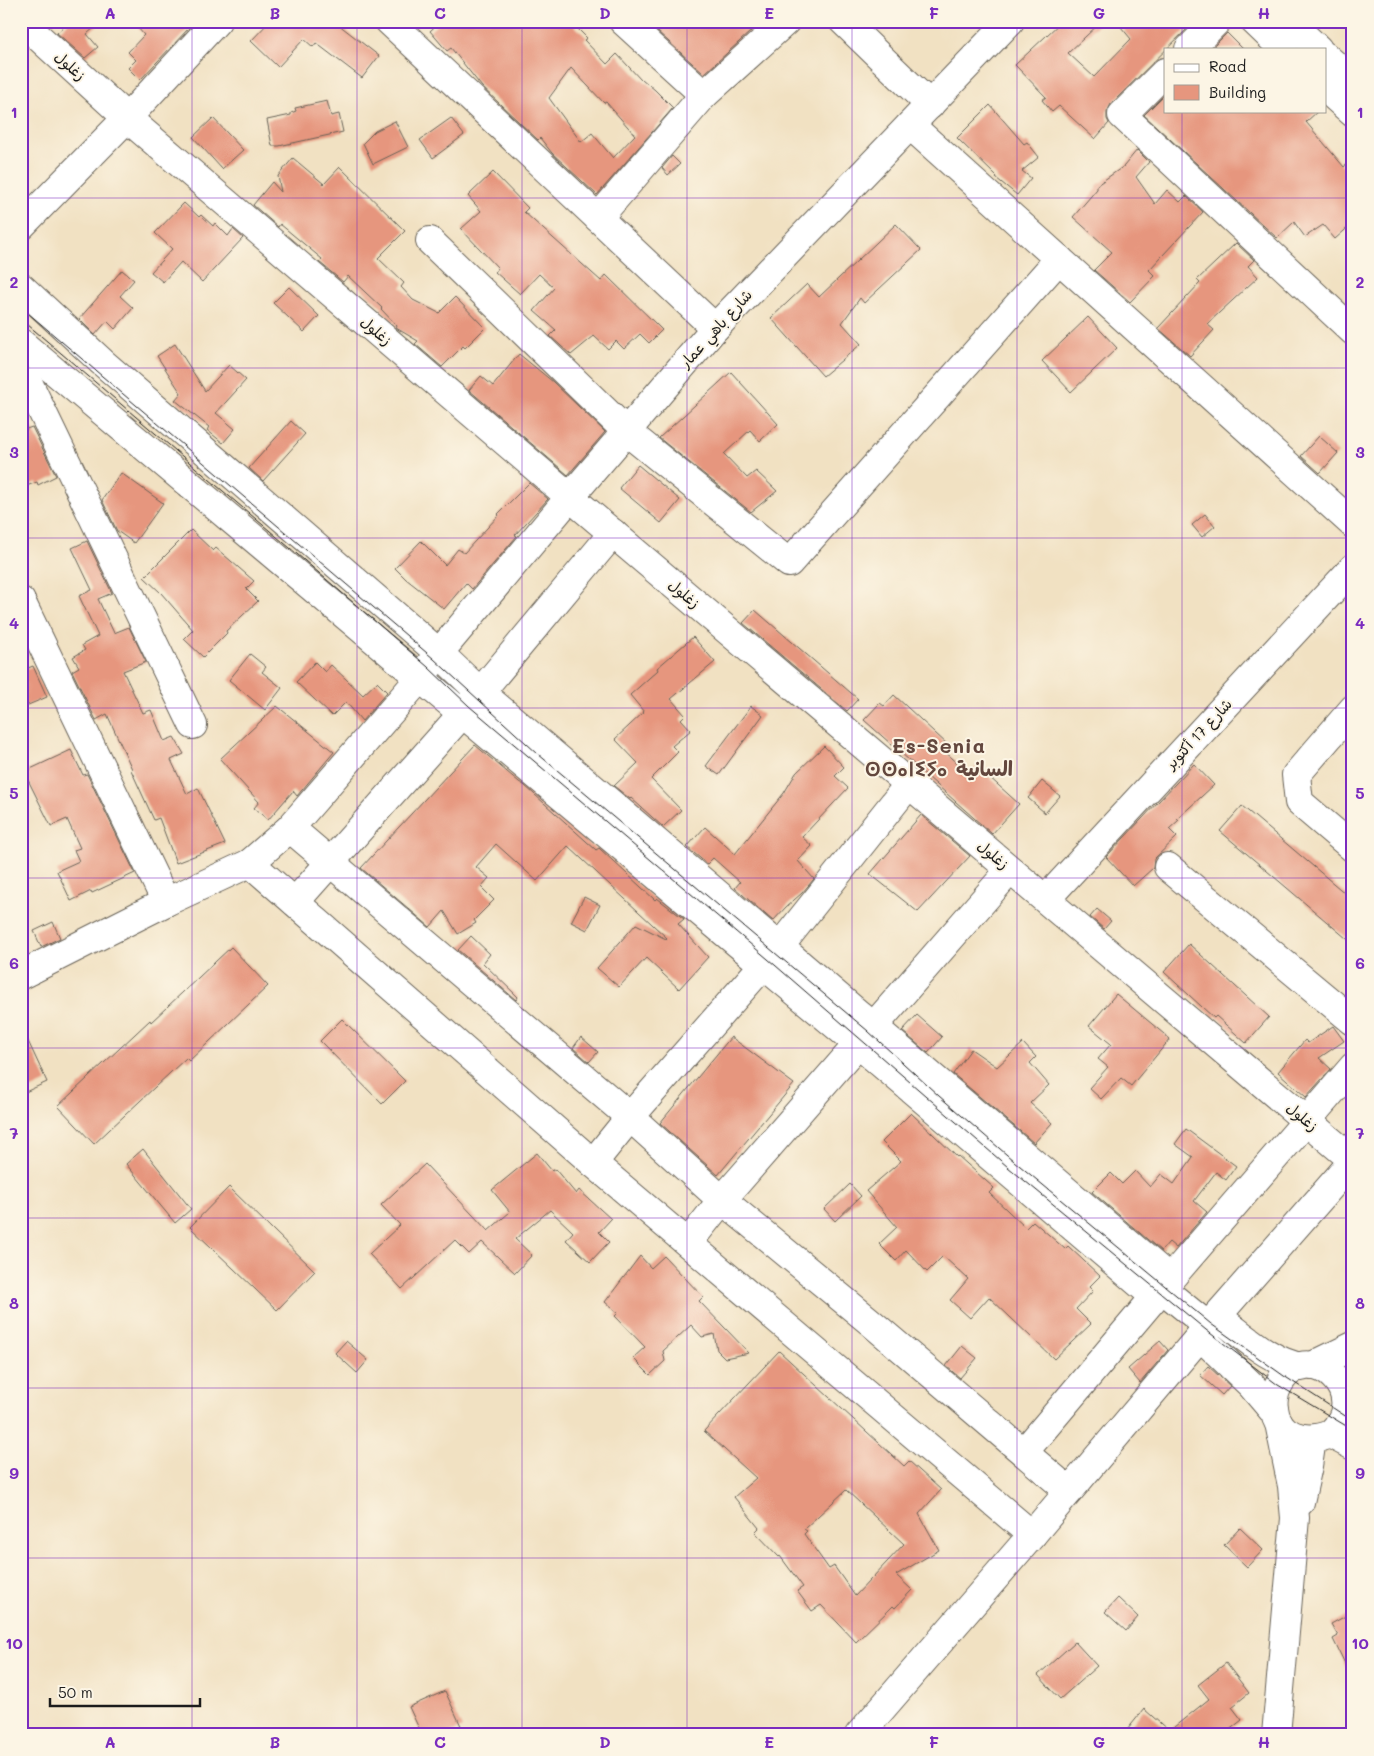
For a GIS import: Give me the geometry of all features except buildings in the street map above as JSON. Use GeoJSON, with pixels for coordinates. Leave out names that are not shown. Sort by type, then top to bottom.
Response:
{"type":"FeatureCollection","features":[{"type":"Feature","properties":{"kind":"main road","name":"زغلول"},"geometry":{"type":"LineString","coordinates":[[21,21],[128,118],[612,533],[1353,1160]]}},
{"type":"Feature","properties":{"kind":"main road"},"geometry":{"type":"LineString","coordinates":[[22,224],[128,118],[217,21]]}},
{"type":"Feature","properties":{"kind":"main road"},"geometry":{"type":"LineString","coordinates":[[623,21],[704,95]]}},
{"type":"Feature","properties":{"kind":"main road"},"geometry":{"type":"LineString","coordinates":[[598,218],[704,95],[786,21]]}},
{"type":"Feature","properties":{"kind":"main road"},"geometry":{"type":"LineString","coordinates":[[843,21],[930,105]]}},
{"type":"Feature","properties":{"kind":"main road","name":"شارع باهي عمار"},"geometry":{"type":"LineString","coordinates":[[21,974],[166,902],[250,863],[290,828],[420,678],[570,497],[715,328],[1010,21]]}},
{"type":"Feature","properties":{"kind":"main road"},"geometry":{"type":"LineString","coordinates":[[1190,48],[1217,21]]}},
{"type":"Feature","properties":{"kind":"main road"},"geometry":{"type":"LineString","coordinates":[[1254,21],[1282,48]]}},
{"type":"Feature","properties":{"kind":"main road"},"geometry":{"type":"LineString","coordinates":[[1288,21],[1317,48]]}},
{"type":"Feature","properties":{"kind":"main road"},"geometry":{"type":"LineString","coordinates":[[393,22],[715,328]]}},
{"type":"Feature","properties":{"kind":"main road"},"geometry":{"type":"LineString","coordinates":[[1326,57],[1353,82]]}},
{"type":"Feature","properties":{"kind":"main road"},"geometry":{"type":"LineString","coordinates":[[1164,73],[1122,115],[1353,331]]}},
{"type":"Feature","properties":{"kind":"main road"},"geometry":{"type":"LineString","coordinates":[[1326,89],[1353,113]]}},
{"type":"Feature","properties":{"kind":"main road"},"geometry":{"type":"LineString","coordinates":[[910,125],[1353,524]]}},
{"type":"Feature","properties":{"kind":"main road"},"geometry":{"type":"LineString","coordinates":[[430,241],[626,431],[789,562],[1059,259]]}},
{"type":"Feature","properties":{"kind":"main road"},"geometry":{"type":"LineString","coordinates":[[21,287],[102,362],[439,653],[771,955]]}},
{"type":"Feature","properties":{"kind":"main road"},"geometry":{"type":"LineString","coordinates":[[21,343],[32,377],[193,725]]}},
{"type":"Feature","properties":{"kind":"main road"},"geometry":{"type":"LineString","coordinates":[[32,377],[420,678],[771,955],[1209,1327],[1287,1363],[1324,1368],[1349,1390],[1344,1416],[1340,1424],[1331,1440],[1308,1466],[1295,1518],[1276,1735]]}},
{"type":"Feature","properties":{"kind":"main road"},"geometry":{"type":"LineString","coordinates":[[295,902],[463,713],[612,533]]}},
{"type":"Feature","properties":{"kind":"main road","name":"شارع 17 أكتوبر"},"geometry":{"type":"LineString","coordinates":[[1046,900],[1353,568]]}},
{"type":"Feature","properties":{"kind":"main road"},"geometry":{"type":"LineString","coordinates":[[21,601],[166,902]]}},
{"type":"Feature","properties":{"kind":"main road"},"geometry":{"type":"LineString","coordinates":[[1353,709],[1296,775],[1299,802],[1353,848]]}},
{"type":"Feature","properties":{"kind":"main road"},"geometry":{"type":"LineString","coordinates":[[593,1163],[630,1117],[771,955],[909,784]]}},
{"type":"Feature","properties":{"kind":"main road"},"geometry":{"type":"LineString","coordinates":[[290,828],[630,1117],[722,1200],[860,1313],[1068,1491]]}},
{"type":"Feature","properties":{"kind":"main road"},"geometry":{"type":"LineString","coordinates":[[250,863],[593,1163],[1032,1535]]}},
{"type":"Feature","properties":{"kind":"main road"},"geometry":{"type":"LineString","coordinates":[[1168,867],[1353,1021]]}},
{"type":"Feature","properties":{"kind":"main road"},"geometry":{"type":"LineString","coordinates":[[688,1243],[722,1200],[865,1034],[1010,870]]}},
{"type":"Feature","properties":{"kind":"main road"},"geometry":{"type":"LineString","coordinates":[[1024,1452],[1162,1288],[1353,1067]]}},
{"type":"Feature","properties":{"kind":"main road"},"geometry":{"type":"LineString","coordinates":[[859,1735],[1353,1160]]}},
{"type":"Feature","properties":{"kind":"main road"},"geometry":{"type":"LineString","coordinates":[[1209,1327],[1245,1379],[1293,1436],[1331,1440]]}},
{"type":"Feature","properties":{"kind":"main road"},"geometry":{"type":"LineString","coordinates":[[1295,1518],[1289,1470],[1273,1403],[1278,1385],[1284,1376],[1293,1370],[1353,1346]]}},
{"type":"Feature","properties":{"kind":"tram line"},"geometry":{"type":"LineString","coordinates":[[21,307],[434,659],[538,754],[868,1031],[1014,1161],[1211,1324],[1284,1376],[1353,1421]]}},
{"type":"Feature","properties":{"kind":"tram line"},"geometry":{"type":"LineString","coordinates":[[21,319],[290,548],[428,667],[469,706],[768,959],[1008,1167],[1206,1330],[1278,1385],[1353,1430]]}},
{"type":"Feature","properties":{"kind":"district","name":"Es-Senia ⵙⵙⴰⵏⵉⵢⴰ السانية"},"geometry":{"type":"Point","coordinates":[939,758]}}]}
